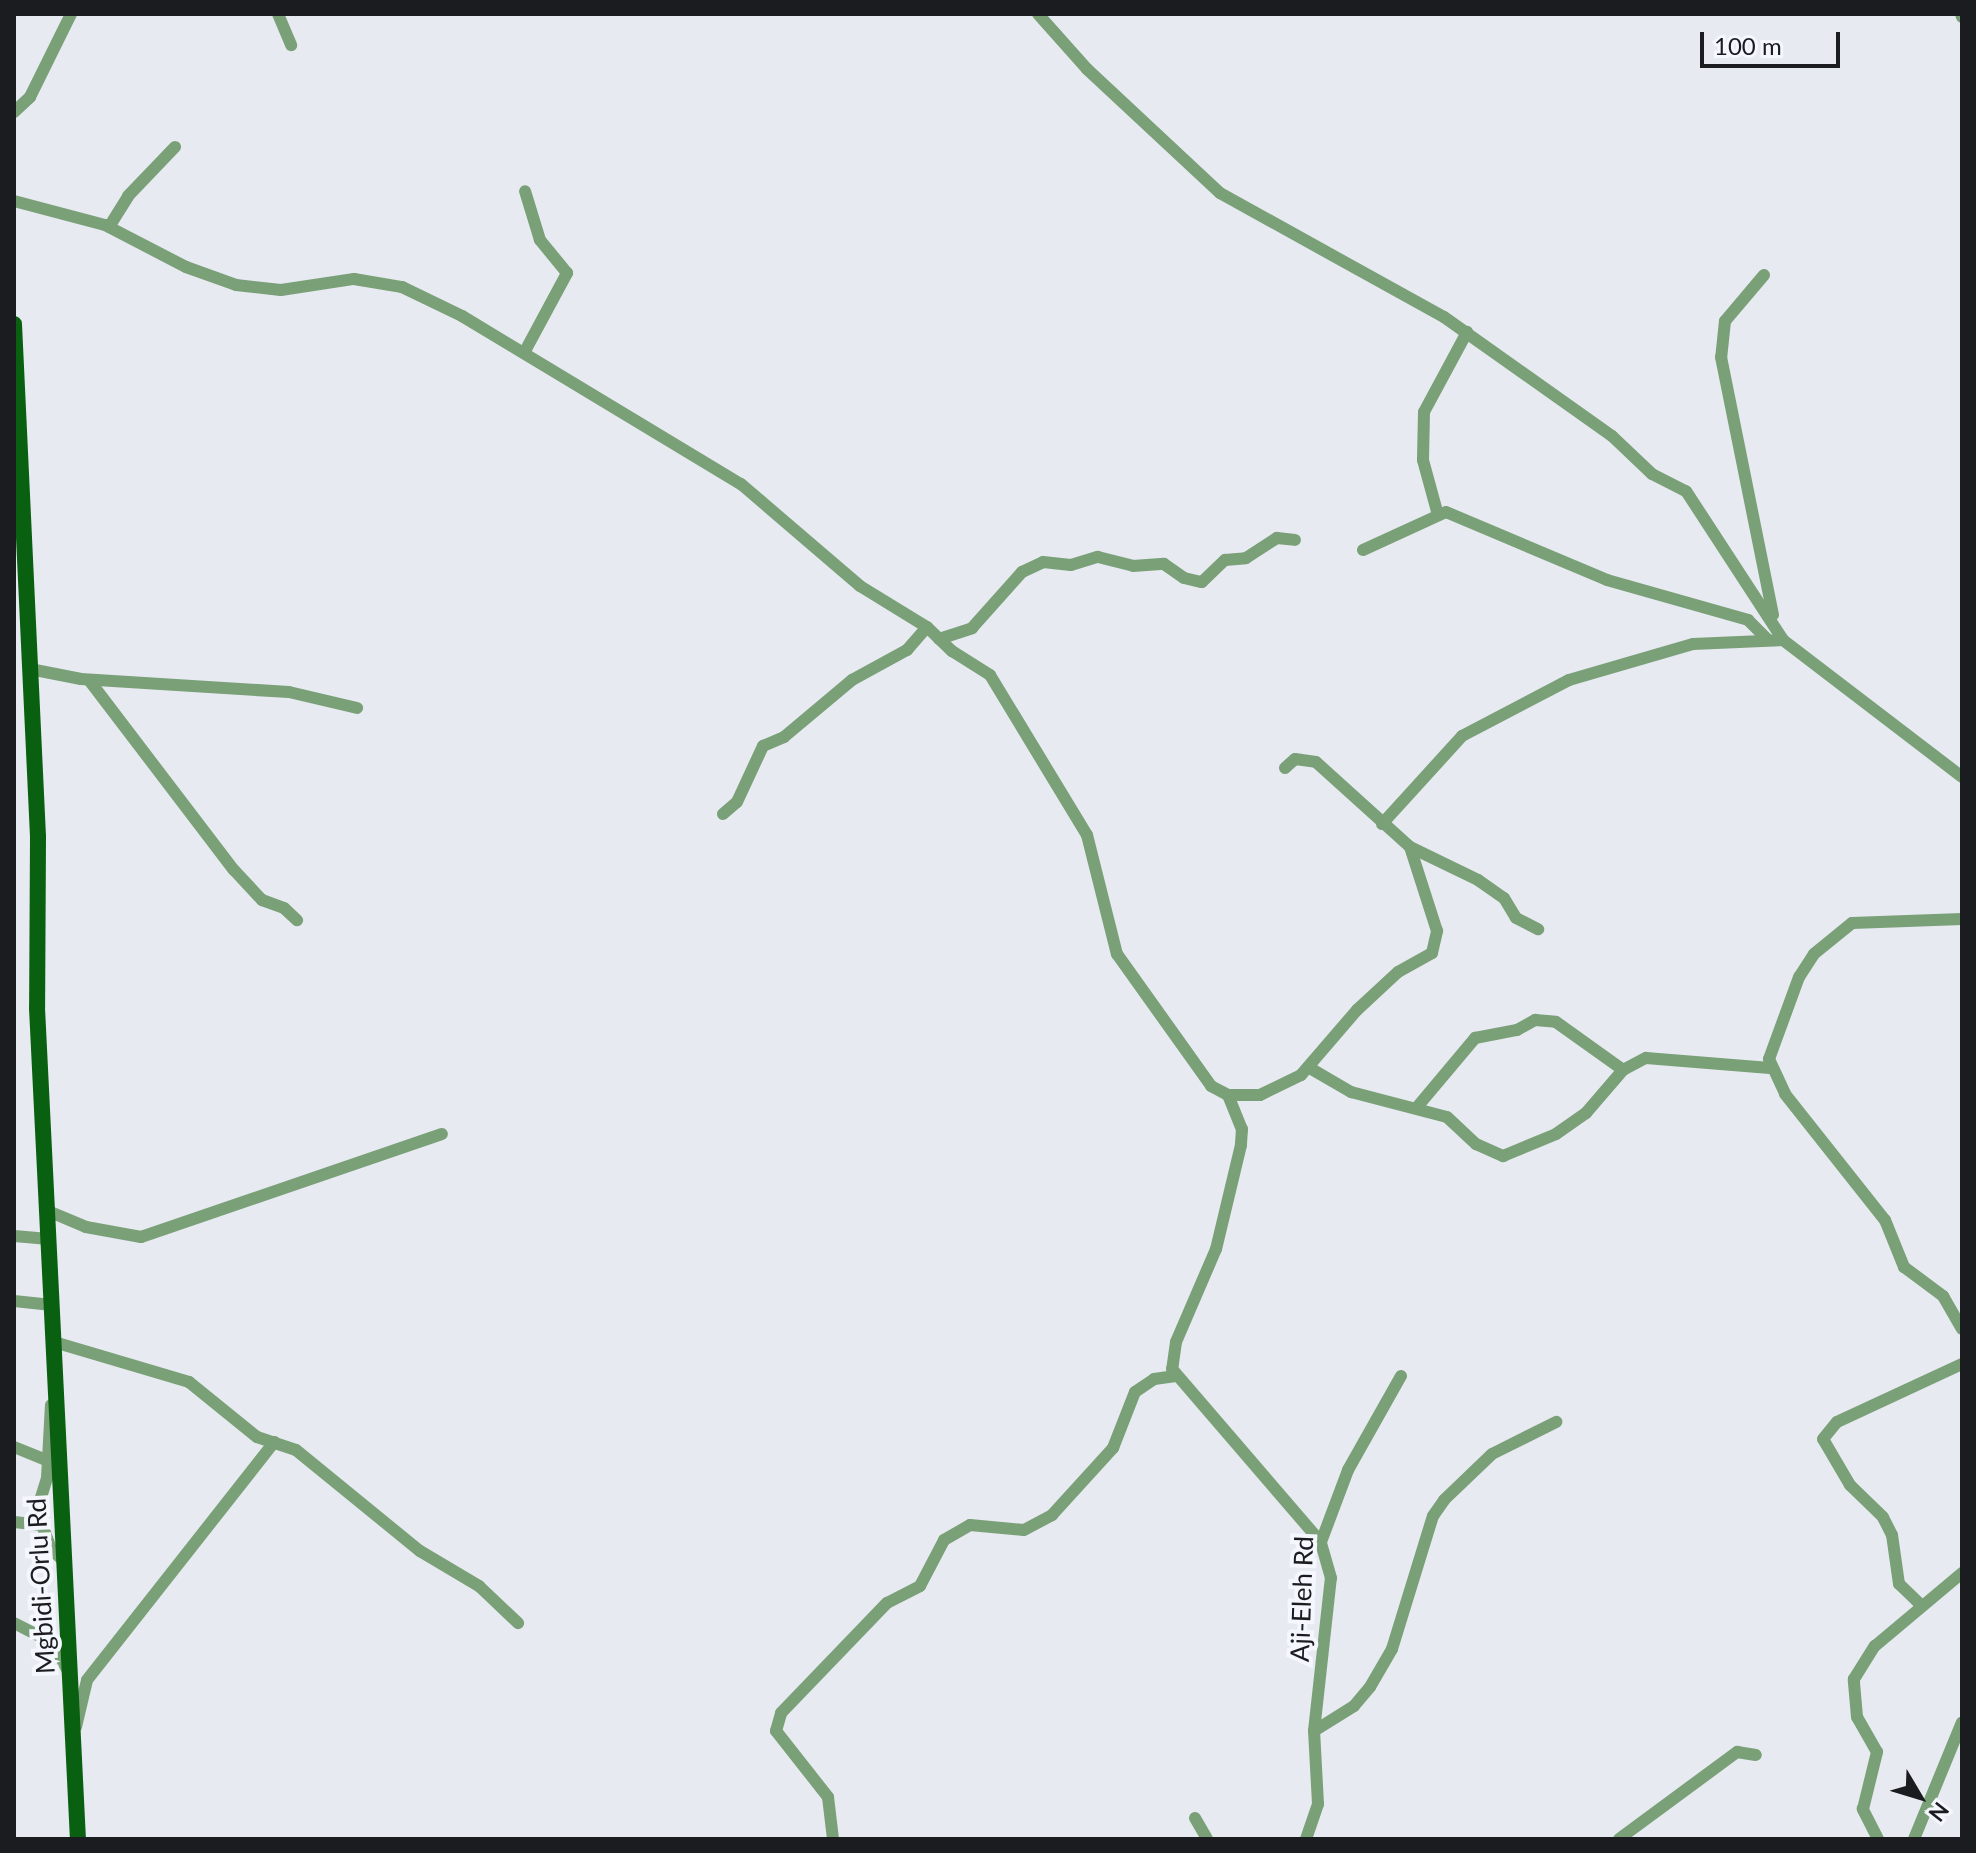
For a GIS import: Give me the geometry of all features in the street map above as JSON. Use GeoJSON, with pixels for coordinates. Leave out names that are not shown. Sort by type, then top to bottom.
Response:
{"type":"FeatureCollection","features":[{"type":"Feature","properties":{"kind":"main road","name":"Mgbidi-Orlu Rd"},"geometry":{"type":"LineString","coordinates":[[14,324],[19,526],[30,669],[49,1239],[78,1839]]}},
{"type":"Feature","properties":{"kind":"street"},"geometry":{"type":"LineString","coordinates":[[14,112],[30,97],[71,14]]}},
{"type":"Feature","properties":{"kind":"street"},"geometry":{"type":"LineString","coordinates":[[278,14],[291,45]]}},
{"type":"Feature","properties":{"kind":"street"},"geometry":{"type":"LineString","coordinates":[[1038,14],[1087,69],[1220,193],[1467,332],[1612,436],[1652,474],[1686,491],[1783,640],[1962,777]]}},
{"type":"Feature","properties":{"kind":"street"},"geometry":{"type":"LineString","coordinates":[[109,227],[138,183],[175,147]]}},
{"type":"Feature","properties":{"kind":"street"},"geometry":{"type":"LineString","coordinates":[[524,353],[567,273],[540,240],[525,191]]}},
{"type":"Feature","properties":{"kind":"street"},"geometry":{"type":"LineString","coordinates":[[14,201],[109,227],[186,267],[236,285],[281,290],[354,279],[386,282],[462,316],[741,484],[860,586],[927,627],[990,675],[1087,835],[1117,954],[1211,1086],[1228,1095],[1260,1095],[1308,1067],[1398,972],[1432,953],[1437,931],[1410,847]]}},
{"type":"Feature","properties":{"kind":"street"},"geometry":{"type":"LineString","coordinates":[[1764,275],[1725,321],[1721,357],[1775,626]]}},
{"type":"Feature","properties":{"kind":"street"},"geometry":{"type":"LineString","coordinates":[[1438,515],[1423,460],[1422,422],[1434,388],[1467,332]]}},
{"type":"Feature","properties":{"kind":"street"},"geometry":{"type":"LineString","coordinates":[[1363,550],[1446,512],[1607,580],[1725,612],[1759,627],[1768,640]]}},
{"type":"Feature","properties":{"kind":"street"},"geometry":{"type":"LineString","coordinates":[[939,639],[972,628],[1022,572],[1043,562],[1071,565],[1098,557],[1133,566],[1164,564],[1172,572],[1202,582],[1225,560],[1246,558],[1277,538],[1295,540]]}},
{"type":"Feature","properties":{"kind":"street"},"geometry":{"type":"LineString","coordinates":[[723,814],[737,802],[763,746],[784,737],[852,680],[907,650],[927,627]]}},
{"type":"Feature","properties":{"kind":"street"},"geometry":{"type":"LineString","coordinates":[[1382,824],[1462,736],[1569,680],[1693,644],[1783,640]]}},
{"type":"Feature","properties":{"kind":"street"},"geometry":{"type":"LineString","coordinates":[[30,669],[89,680],[289,692],[357,708]]}},
{"type":"Feature","properties":{"kind":"street"},"geometry":{"type":"LineString","coordinates":[[89,680],[234,870],[262,900],[284,908],[297,920]]}},
{"type":"Feature","properties":{"kind":"street"},"geometry":{"type":"LineString","coordinates":[[1285,768],[1295,759],[1316,762],[1410,847],[1493,890],[1516,918],[1538,929]]}},
{"type":"Feature","properties":{"kind":"street"},"geometry":{"type":"LineString","coordinates":[[1962,919],[1870,919],[1852,923],[1832,937],[1799,977],[1773,1046],[1770,1068],[1885,1220],[1904,1267],[1943,1296],[1962,1329]]}},
{"type":"Feature","properties":{"kind":"street"},"geometry":{"type":"LineString","coordinates":[[1418,1106],[1475,1038],[1507,1033],[1535,1020],[1556,1022],[1623,1070]]}},
{"type":"Feature","properties":{"kind":"street"},"geometry":{"type":"LineString","coordinates":[[1308,1067],[1351,1092],[1418,1106],[1447,1117],[1476,1144],[1503,1156],[1556,1134],[1586,1113],[1623,1070],[1646,1058],[1665,1057],[1770,1068]]}},
{"type":"Feature","properties":{"kind":"street"},"geometry":{"type":"LineString","coordinates":[[1228,1095],[1242,1129],[1241,1145],[1216,1249],[1176,1342],[1176,1376],[1321,1542]]}},
{"type":"Feature","properties":{"kind":"street"},"geometry":{"type":"LineString","coordinates":[[48,1211],[86,1227],[141,1237],[442,1134]]}},
{"type":"Feature","properties":{"kind":"street"},"geometry":{"type":"LineString","coordinates":[[14,1236],[49,1239]]}},
{"type":"Feature","properties":{"kind":"street"},"geometry":{"type":"LineString","coordinates":[[14,1301],[52,1305]]}},
{"type":"Feature","properties":{"kind":"street"},"geometry":{"type":"LineString","coordinates":[[54,1342],[189,1382],[257,1437],[296,1450],[420,1551],[479,1586],[518,1623]]}},
{"type":"Feature","properties":{"kind":"street"},"geometry":{"type":"LineString","coordinates":[[1922,1606],[1899,1584],[1892,1535],[1883,1517],[1850,1485],[1823,1439],[1837,1422],[1962,1364]]}},
{"type":"Feature","properties":{"kind":"street"},"geometry":{"type":"LineString","coordinates":[[34,1520],[41,1508],[56,1374]]}},
{"type":"Feature","properties":{"kind":"street"},"geometry":{"type":"LineString","coordinates":[[833,1839],[828,1797],[776,1731],[781,1713],[887,1603],[920,1586],[944,1540],[970,1525],[1024,1530],[1052,1515],[1113,1448],[1135,1392],[1154,1379],[1176,1376]]}},
{"type":"Feature","properties":{"kind":"street","name":"Aji-Eleh Rd"},"geometry":{"type":"LineString","coordinates":[[1306,1839],[1318,1804],[1314,1731],[1331,1578],[1321,1542],[1348,1470],[1401,1376]]}},
{"type":"Feature","properties":{"kind":"street"},"geometry":{"type":"LineString","coordinates":[[1314,1731],[1354,1706],[1370,1687],[1392,1649],[1430,1525],[1444,1500],[1492,1454],[1556,1422]]}},
{"type":"Feature","properties":{"kind":"street"},"geometry":{"type":"LineString","coordinates":[[72,1742],[87,1680],[274,1442]]}},
{"type":"Feature","properties":{"kind":"street"},"geometry":{"type":"LineString","coordinates":[[14,1447],[48,1461]]}},
{"type":"Feature","properties":{"kind":"street"},"geometry":{"type":"LineString","coordinates":[[34,1520],[64,1561]]}},
{"type":"Feature","properties":{"kind":"street"},"geometry":{"type":"LineString","coordinates":[[14,1522],[34,1520]]}},
{"type":"Feature","properties":{"kind":"street"},"geometry":{"type":"LineString","coordinates":[[1878,1839],[1863,1809],[1877,1752],[1857,1717],[1854,1679],[1875,1646],[1962,1573]]}},
{"type":"Feature","properties":{"kind":"street"},"geometry":{"type":"LineString","coordinates":[[14,1623],[53,1643],[69,1674]]}},
{"type":"Feature","properties":{"kind":"street"},"geometry":{"type":"LineString","coordinates":[[1914,1839],[1962,1722]]}},
{"type":"Feature","properties":{"kind":"street"},"geometry":{"type":"LineString","coordinates":[[1619,1839],[1737,1752],[1756,1755]]}},
{"type":"Feature","properties":{"kind":"street"},"geometry":{"type":"LineString","coordinates":[[1195,1818],[1207,1839]]}}]}
